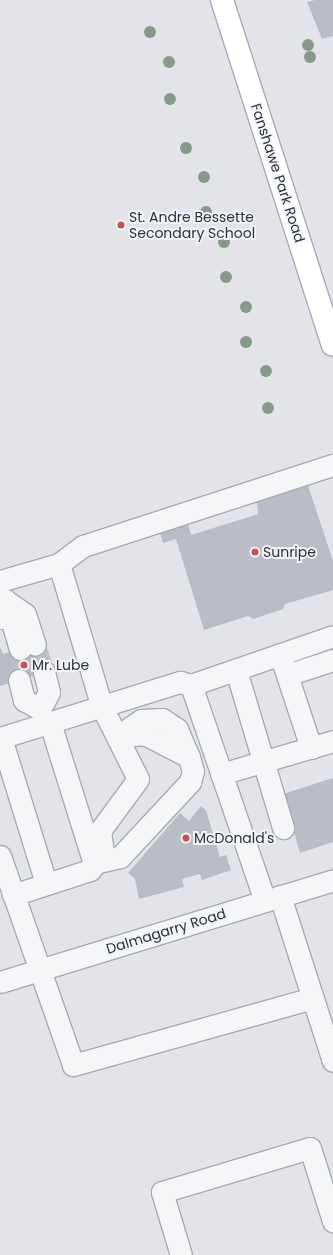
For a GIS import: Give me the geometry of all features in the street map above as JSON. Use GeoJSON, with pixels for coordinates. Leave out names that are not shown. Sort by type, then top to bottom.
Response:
{"type":"FeatureCollection","features":[{"type":"Feature","properties":{"kind":"main road","name":"Fanshawe Park Road"},"geometry":{"type":"LineString","coordinates":[[222,0],[333,345]]}},
{"type":"Feature","properties":{"kind":"street"},"geometry":{"type":"LineString","coordinates":[[0,625],[21,649],[24,614],[1,596],[59,564],[83,546],[333,465]]}},
{"type":"Feature","properties":{"kind":"street"},"geometry":{"type":"LineString","coordinates":[[13,894],[90,870],[103,852],[100,831],[138,779],[102,707],[59,564]]}},
{"type":"Feature","properties":{"kind":"street"},"geometry":{"type":"LineString","coordinates":[[46,883],[0,738],[45,719],[102,707],[180,682],[191,685],[333,636]]}},
{"type":"Feature","properties":{"kind":"street"},"geometry":{"type":"LineString","coordinates":[[280,654],[311,748]]}},
{"type":"Feature","properties":{"kind":"street"},"geometry":{"type":"LineString","coordinates":[[287,675],[333,660]]}},
{"type":"Feature","properties":{"kind":"street"},"geometry":{"type":"LineString","coordinates":[[236,670],[283,828]]}},
{"type":"Feature","properties":{"kind":"street"},"geometry":{"type":"LineString","coordinates":[[30,676],[24,700],[45,719],[94,863]]}},
{"type":"Feature","properties":{"kind":"street"},"geometry":{"type":"LineString","coordinates":[[191,685],[221,774],[313,998],[327,1022],[333,1061]]}},
{"type":"Feature","properties":{"kind":"street"},"geometry":{"type":"LineString","coordinates":[[94,863],[120,857],[190,782],[193,771],[189,757],[144,734],[117,737]]}},
{"type":"Feature","properties":{"kind":"street"},"geometry":{"type":"LineString","coordinates":[[221,774],[333,741]]}},
{"type":"Feature","properties":{"kind":"street"},"geometry":{"type":"LineString","coordinates":[[0,856],[73,1065],[313,998]]}},
{"type":"Feature","properties":{"kind":"street","name":"Dalmagarry Road"},"geometry":{"type":"LineString","coordinates":[[0,982],[333,880]]}},
{"type":"Feature","properties":{"kind":"street"},"geometry":{"type":"LineString","coordinates":[[181,1255],[162,1192],[310,1148],[333,1221]]}},
{"type":"Feature","properties":{"kind":"building"},"geometry":{"type":"Polygon","coordinates":[[[315,0],[333,0],[333,36],[322,39],[307,2],[315,0]]]}},
{"type":"Feature","properties":{"kind":"building","name":"Sunripe"},"geometry":{"type":"Polygon","coordinates":[[[305,476],[333,561],[333,590],[285,604],[283,609],[253,619],[248,616],[204,630],[176,539],[163,543],[160,532],[188,523],[191,535],[258,514],[256,493],[305,476]]]}},
{"type":"Feature","properties":{"kind":"building"},"geometry":{"type":"Polygon","coordinates":[[[43,642],[52,670],[0,686],[0,647],[3,654],[43,642]]]}},
{"type":"Feature","properties":{"kind":"building"},"geometry":{"type":"Polygon","coordinates":[[[333,778],[333,842],[300,853],[283,794],[333,778]]]}},
{"type":"Feature","properties":{"kind":"building","name":"McDonald's"},"geometry":{"type":"Polygon","coordinates":[[[201,806],[206,810],[220,857],[226,855],[231,870],[202,880],[200,874],[182,879],[184,887],[139,899],[135,879],[128,873],[180,813],[189,821],[201,806]]]}},
{"type":"Feature","properties":{"kind":"tunnel"},"geometry":{"type":"LineString","coordinates":[[35,644],[44,672]]}},
{"type":"Feature","properties":{"kind":"tunnel"},"geometry":{"type":"LineString","coordinates":[[20,649],[29,677]]}},
{"type":"Feature","properties":{"kind":"place","name":"St. Andre Bessette Secondary School"},"geometry":{"type":"Point","coordinates":[121,225]}},
{"type":"Feature","properties":{"kind":"place","name":"Sunripe"},"geometry":{"type":"Point","coordinates":[255,552]}},
{"type":"Feature","properties":{"kind":"place","name":"Mr. Lube"},"geometry":{"type":"Point","coordinates":[24,665]}},
{"type":"Feature","properties":{"kind":"place","name":"McDonald's"},"geometry":{"type":"Point","coordinates":[186,838]}}]}
